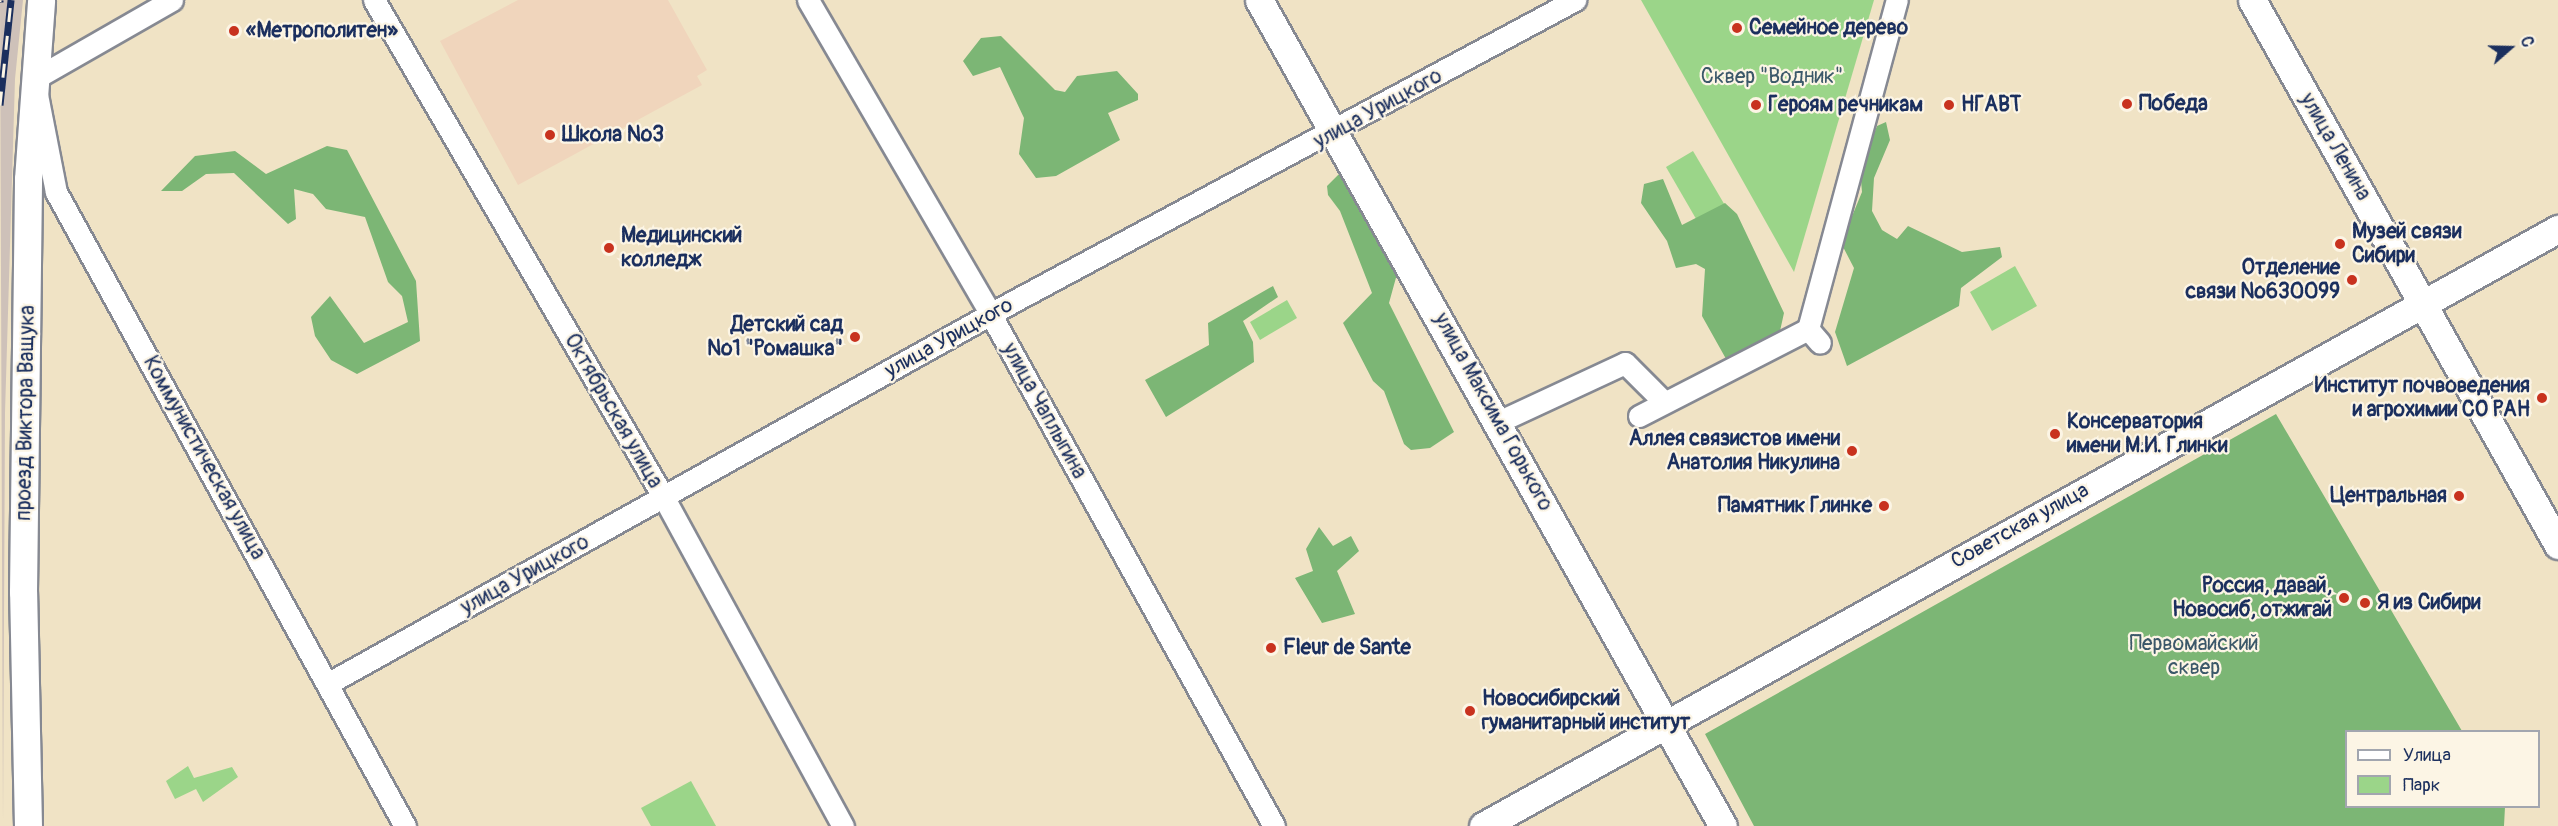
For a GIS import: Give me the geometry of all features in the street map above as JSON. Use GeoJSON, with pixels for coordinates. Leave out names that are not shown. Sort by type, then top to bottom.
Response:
{"type":"FeatureCollection","features":[{"type":"Feature","properties":{"kind":"street","name":"проезд Виктора Ващука"},"geometry":{"type":"LineString","coordinates":[[28,826],[23,592],[34,79],[41,0]]}},
{"type":"Feature","properties":{"kind":"street"},"geometry":{"type":"LineString","coordinates":[[34,79],[172,0]]}},
{"type":"Feature","properties":{"kind":"street","name":"Октябрьская улица"},"geometry":{"type":"LineString","coordinates":[[374,0],[664,498],[843,826]]}},
{"type":"Feature","properties":{"kind":"street","name":"улица Чаплыгина"},"geometry":{"type":"LineString","coordinates":[[808,0],[992,315],[1274,826]]}},
{"type":"Feature","properties":{"kind":"street","name":"улица Максима Горького"},"geometry":{"type":"LineString","coordinates":[[1259,0],[1724,826]]}},
{"type":"Feature","properties":{"kind":"street","name":"улица Урицкого"},"geometry":{"type":"LineString","coordinates":[[327,684],[992,315],[1335,133],[1575,0]]}},
{"type":"Feature","properties":{"kind":"street"},"geometry":{"type":"LineString","coordinates":[[1639,416],[1664,402],[1814,336],[1897,0]]}},
{"type":"Feature","properties":{"kind":"street","name":"улица Ленина"},"geometry":{"type":"LineString","coordinates":[[2252,0],[2558,545]]}},
{"type":"Feature","properties":{"kind":"street","name":"Коммунистическая улица"},"geometry":{"type":"LineString","coordinates":[[34,79],[56,192],[405,826]]}},
{"type":"Feature","properties":{"kind":"street","name":"Советская улица"},"geometry":{"type":"LineString","coordinates":[[1483,826],[2558,229]]}},
{"type":"Feature","properties":{"kind":"street"},"geometry":{"type":"LineString","coordinates":[[1498,422],[1625,363],[1664,402]]}},
{"type":"Feature","properties":{"kind":"shaded area"},"geometry":{"type":"Polygon","coordinates":[[[0,0],[23,0],[15,79],[5,413],[3,826],[0,0]]]}},
{"type":"Feature","properties":{"kind":"shaded area","name":"Школа №3"},"geometry":{"type":"Polygon","coordinates":[[[518,0],[668,0],[707,70],[697,76],[702,85],[518,185],[440,41],[518,0]]]}},
{"type":"Feature","properties":{"kind":"green space","name":"Сквер \"Водник\""},"geometry":{"type":"Polygon","coordinates":[[[1641,0],[1874,0],[1794,272],[1641,0]]]}},
{"type":"Feature","properties":{"kind":"green space"},"geometry":{"type":"Polygon","coordinates":[[[1001,36],[1055,90],[1065,92],[1077,76],[1117,71],[1138,94],[1138,100],[1108,113],[1120,140],[1056,176],[1036,178],[1019,154],[1024,118],[1000,67],[973,76],[963,61],[981,38],[1001,36]]]}},
{"type":"Feature","properties":{"kind":"green space"},"geometry":{"type":"Polygon","coordinates":[[[1886,122],[1890,140],[1874,178],[1872,211],[1882,230],[1897,239],[1908,226],[1962,252],[2000,247],[2002,257],[1961,288],[1959,306],[1847,366],[1835,332],[1854,268],[1841,243],[1862,192],[1860,169],[1877,126],[1886,122]]]}},
{"type":"Feature","properties":{"kind":"green space"},"geometry":{"type":"Polygon","coordinates":[[[327,146],[347,150],[416,281],[420,341],[357,374],[331,360],[315,336],[311,317],[330,296],[364,343],[408,322],[402,296],[388,282],[365,217],[326,209],[313,194],[294,189],[296,219],[288,224],[234,173],[206,174],[182,191],[161,191],[195,156],[235,151],[266,174],[327,146]]]}},
{"type":"Feature","properties":{"kind":"green space"},"geometry":{"type":"Polygon","coordinates":[[[1693,151],[1756,258],[1728,274],[1666,167],[1693,151]]]}},
{"type":"Feature","properties":{"kind":"green space"},"geometry":{"type":"Polygon","coordinates":[[[1341,172],[1382,236],[1397,274],[1389,303],[1454,432],[1430,448],[1411,450],[1404,444],[1384,391],[1373,381],[1343,323],[1372,293],[1340,211],[1328,195],[1327,186],[1341,172]]]}},
{"type":"Feature","properties":{"kind":"green space"},"geometry":{"type":"Polygon","coordinates":[[[1663,179],[1682,225],[1725,203],[1737,214],[1784,313],[1780,331],[1730,366],[1702,316],[1705,269],[1696,264],[1676,268],[1667,241],[1641,203],[1644,184],[1663,179]]]}},
{"type":"Feature","properties":{"kind":"green space"},"geometry":{"type":"Polygon","coordinates":[[[2015,266],[2037,306],[1992,331],[1970,292],[2015,266]]]}},
{"type":"Feature","properties":{"kind":"green space"},"geometry":{"type":"Polygon","coordinates":[[[1273,286],[1278,297],[1243,321],[1253,342],[1254,362],[1166,417],[1145,380],[1209,345],[1208,323],[1273,286]]]}},
{"type":"Feature","properties":{"kind":"green space"},"geometry":{"type":"Polygon","coordinates":[[[1287,300],[1297,318],[1260,340],[1250,322],[1287,300]]]}},
{"type":"Feature","properties":{"kind":"green space","name":"Первомайский сквер"},"geometry":{"type":"Polygon","coordinates":[[[2276,414],[2461,730],[2345,730],[2345,808],[2505,808],[2504,826],[1754,826],[1705,734],[2276,414]]]}},
{"type":"Feature","properties":{"kind":"green space"},"geometry":{"type":"Polygon","coordinates":[[[1319,527],[1333,546],[1351,536],[1359,551],[1337,571],[1355,614],[1322,623],[1295,578],[1313,571],[1306,549],[1319,527]]]}},
{"type":"Feature","properties":{"kind":"green space"},"geometry":{"type":"Polygon","coordinates":[[[188,766],[194,778],[232,767],[238,777],[203,802],[196,789],[175,799],[166,781],[188,766]]]}},
{"type":"Feature","properties":{"kind":"green space"},"geometry":{"type":"Polygon","coordinates":[[[691,781],[716,826],[651,826],[641,808],[691,781]]]}},
{"type":"Feature","properties":{"kind":"railway"},"geometry":{"type":"LineString","coordinates":[[0,105],[11,0]]}},
{"type":"Feature","properties":{"kind":"place","name":"Семейное дерево"},"geometry":{"type":"Point","coordinates":[1737,28]}},
{"type":"Feature","properties":{"kind":"place","name":"«Метрополитен»"},"geometry":{"type":"Point","coordinates":[234,31]}},
{"type":"Feature","properties":{"kind":"place","name":"Победа"},"geometry":{"type":"Point","coordinates":[2127,104]}},
{"type":"Feature","properties":{"kind":"place","name":"Героям речникам"},"geometry":{"type":"Point","coordinates":[1756,105]}},
{"type":"Feature","properties":{"kind":"place","name":"НГАВТ"},"geometry":{"type":"Point","coordinates":[1949,105]}},
{"type":"Feature","properties":{"kind":"place","name":"Школа №3"},"geometry":{"type":"Point","coordinates":[550,135]}},
{"type":"Feature","properties":{"kind":"place","name":"Музей связи Сибири"},"geometry":{"type":"Point","coordinates":[2340,244]}},
{"type":"Feature","properties":{"kind":"place","name":"Медицинский колледж"},"geometry":{"type":"Point","coordinates":[609,248]}},
{"type":"Feature","properties":{"kind":"place","name":"Отделение связи №630099"},"geometry":{"type":"Point","coordinates":[2352,280]}},
{"type":"Feature","properties":{"kind":"place","name":"Детский сад №1 \"Ромашка\""},"geometry":{"type":"Point","coordinates":[855,337]}},
{"type":"Feature","properties":{"kind":"place","name":"Институт почвоведения и агрохимии СО РАН"},"geometry":{"type":"Point","coordinates":[2542,398]}},
{"type":"Feature","properties":{"kind":"place","name":"Консерватория имени М.И. Глинки"},"geometry":{"type":"Point","coordinates":[2055,434]}},
{"type":"Feature","properties":{"kind":"place","name":"Аллея связистов имени Анатолия Никулина"},"geometry":{"type":"Point","coordinates":[1852,451]}},
{"type":"Feature","properties":{"kind":"place","name":"Центральная"},"geometry":{"type":"Point","coordinates":[2459,496]}},
{"type":"Feature","properties":{"kind":"place","name":"Памятник Глинке"},"geometry":{"type":"Point","coordinates":[1884,506]}},
{"type":"Feature","properties":{"kind":"place","name":"Россия, давай, Новосиб, отжигай"},"geometry":{"type":"Point","coordinates":[2344,598]}},
{"type":"Feature","properties":{"kind":"place","name":"Я из Сибири"},"geometry":{"type":"Point","coordinates":[2365,603]}},
{"type":"Feature","properties":{"kind":"place","name":"Fleur de Sante"},"geometry":{"type":"Point","coordinates":[1271,648]}},
{"type":"Feature","properties":{"kind":"place","name":"Новосибирский гуманитарный институт"},"geometry":{"type":"Point","coordinates":[1470,711]}}]}
